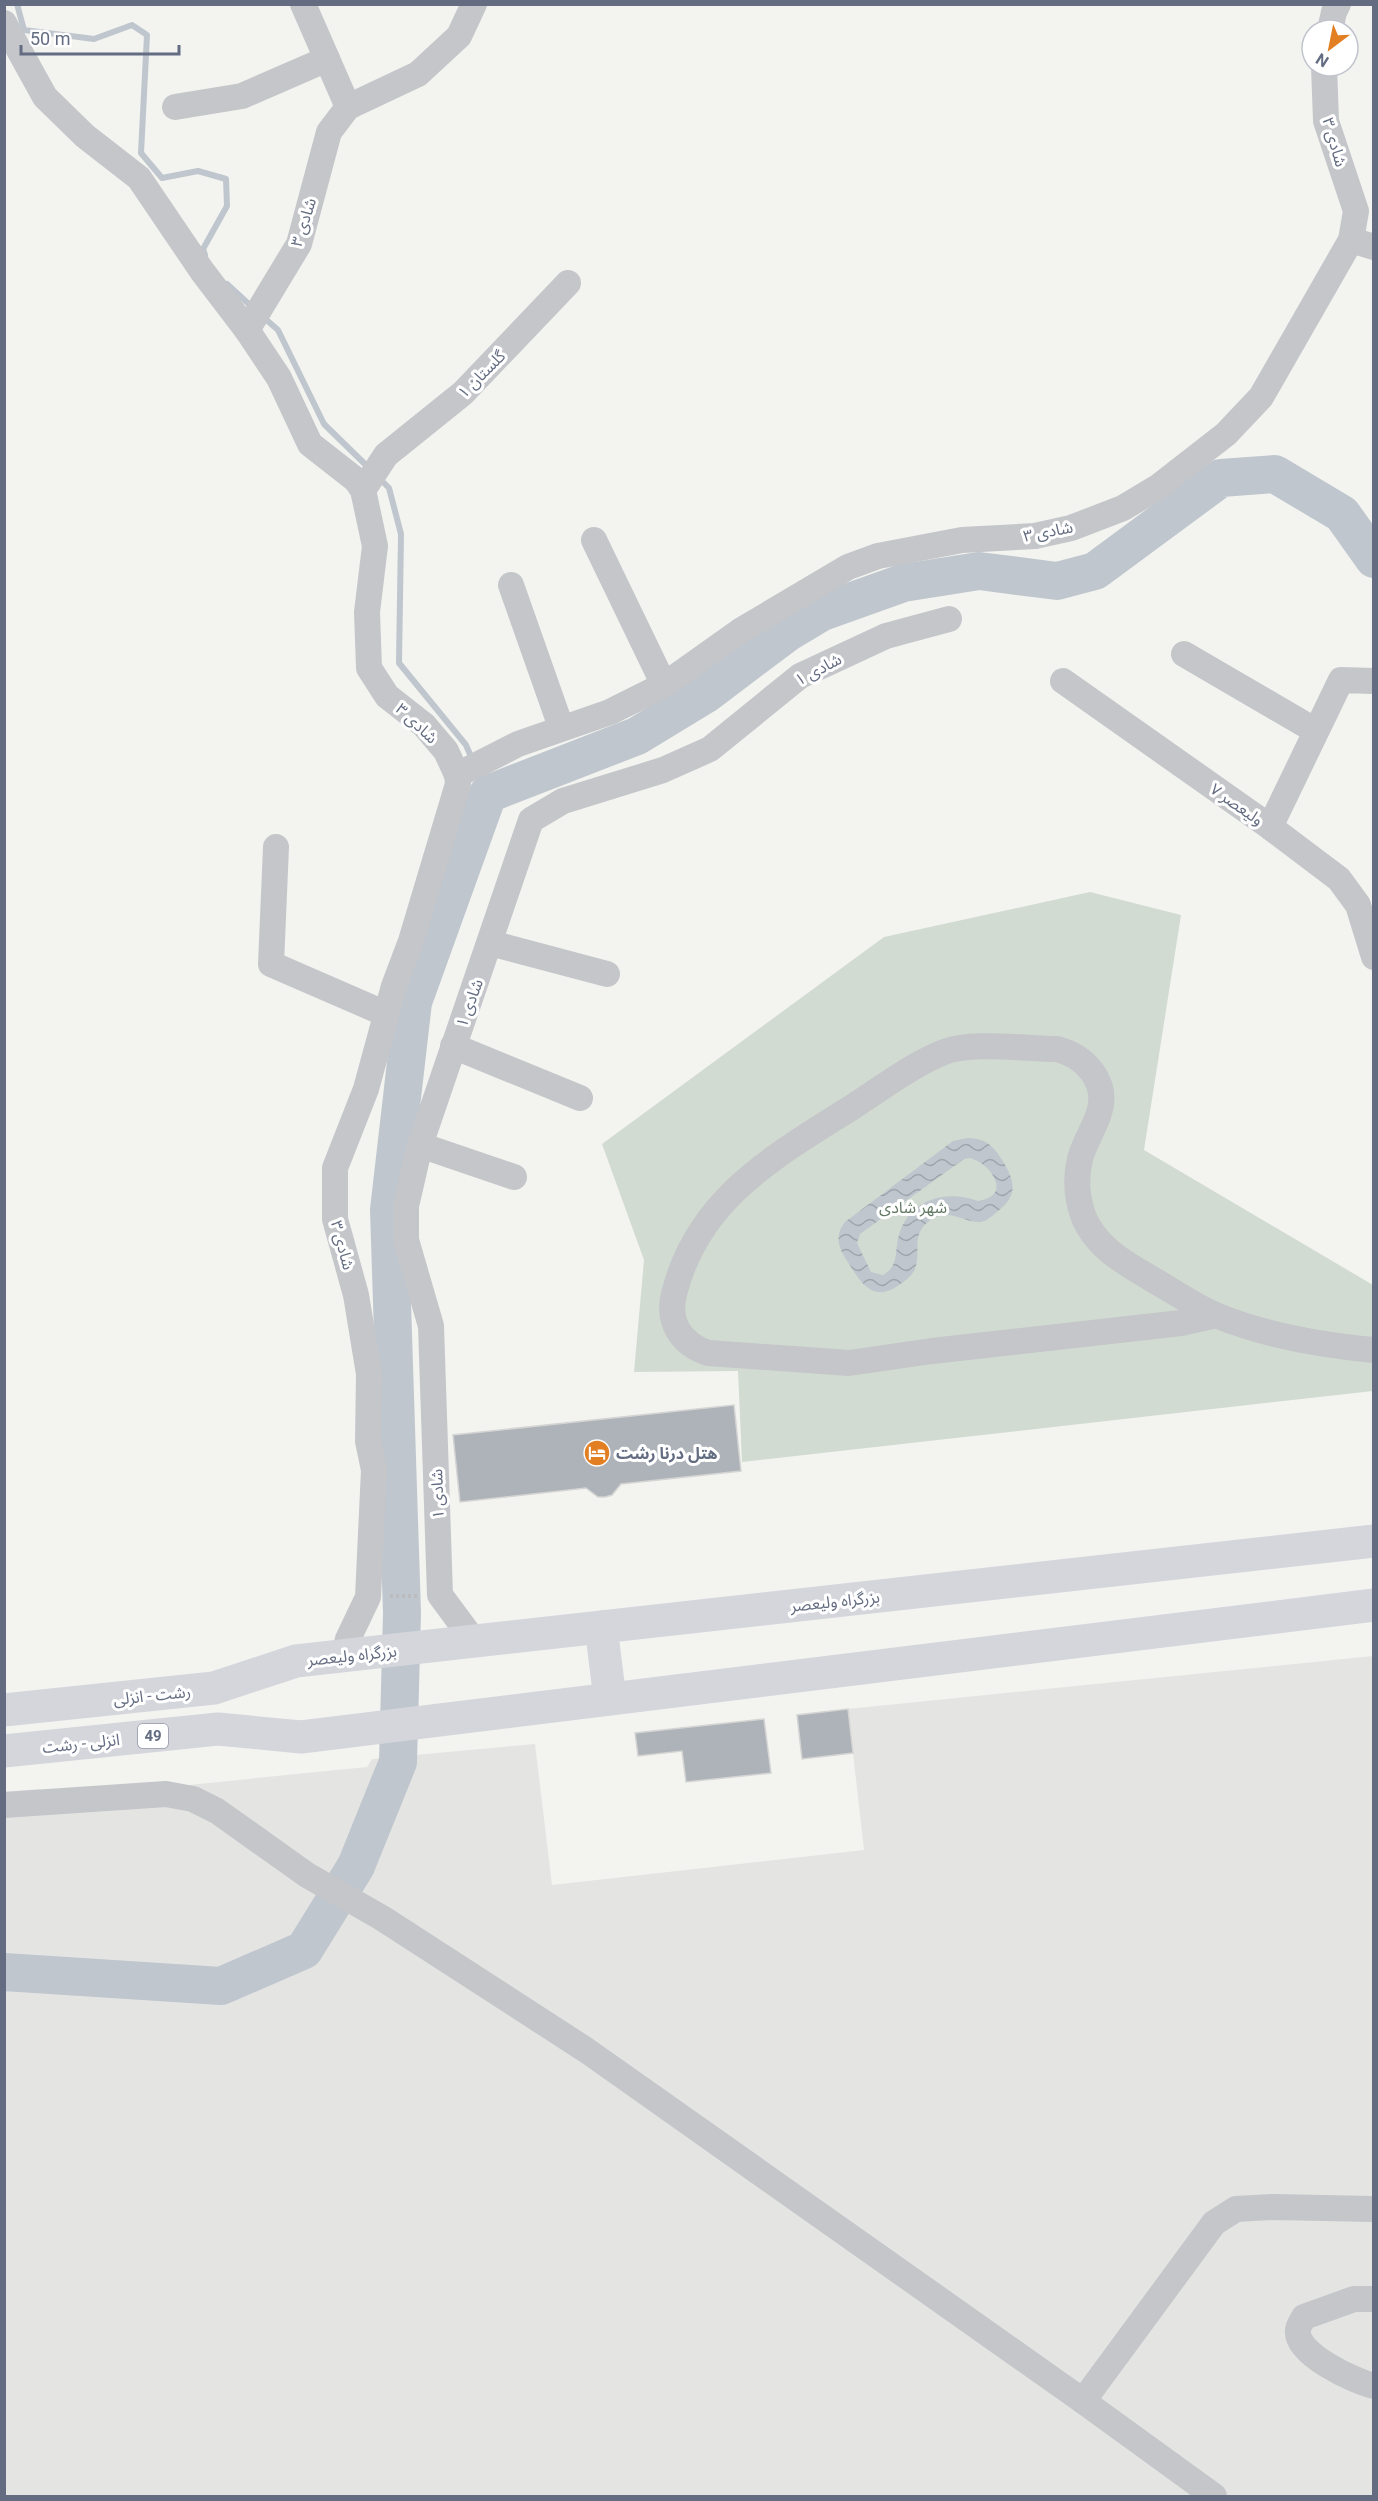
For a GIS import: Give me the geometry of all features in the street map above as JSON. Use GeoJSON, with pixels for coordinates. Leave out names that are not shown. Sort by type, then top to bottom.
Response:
{"type":"FeatureCollection","features":[{"type":"Feature","properties":{"kind":"highway","name":"بزرگراه ولیعصر"},"geometry":{"type":"LineString","coordinates":[[297,1661],[1374,1541]]}},
{"type":"Feature","properties":{"kind":"highway"},"geometry":{"type":"LineString","coordinates":[[601,1627],[610,1699],[1374,1605]]}},
{"type":"Feature","properties":{"kind":"highway","name":"رشت - انزلی"},"geometry":{"type":"LineString","coordinates":[[4,1710],[214,1688],[297,1661]]}},
{"type":"Feature","properties":{"kind":"highway","name":"انزلی - رشت"},"geometry":{"type":"LineString","coordinates":[[4,1751],[218,1729],[301,1737],[610,1699]]}},
{"type":"Feature","properties":{"kind":"street"},"geometry":{"type":"LineString","coordinates":[[303,4],[348,107]]}},
{"type":"Feature","properties":{"kind":"street","name":"شادی ۳"},"geometry":{"type":"LineString","coordinates":[[250,324],[299,244],[329,132],[348,107],[418,74],[459,36],[474,4]]}},
{"type":"Feature","properties":{"kind":"street"},"geometry":{"type":"LineString","coordinates":[[1333,18],[1338,4]]}},
{"type":"Feature","properties":{"kind":"street"},"geometry":{"type":"LineString","coordinates":[[4,24],[45,97],[85,136],[139,178],[202,271],[250,324],[310,444],[356,480],[363,490]]}},
{"type":"Feature","properties":{"kind":"street"},"geometry":{"type":"LineString","coordinates":[[175,108],[242,96],[327,59]]}},
{"type":"Feature","properties":{"kind":"street","name":"شادی ۳"},"geometry":{"type":"LineString","coordinates":[[457,775],[518,744],[561,727],[610,712],[664,685],[740,631],[848,567],[878,556],[962,540],[1035,536],[1071,528],[1123,508],[1158,487],[1226,434],[1261,397],[1366,243],[1326,121],[1324,78]]}},
{"type":"Feature","properties":{"kind":"street","name":"گلستان ۱"},"geometry":{"type":"LineString","coordinates":[[363,490],[386,455],[463,393],[568,283]]}},
{"type":"Feature","properties":{"kind":"street","name":"شادی ۳"},"geometry":{"type":"LineString","coordinates":[[349,1655],[348,1639],[368,1597],[374,1470],[368,1441],[369,1374],[356,1295],[334,1219],[335,1168],[366,1089],[394,986],[411,940],[458,784],[457,775],[446,751],[424,725],[387,696],[369,668],[367,612],[375,546],[363,490]]}},
{"type":"Feature","properties":{"kind":"street"},"geometry":{"type":"LineString","coordinates":[[594,540],[664,685]]}},
{"type":"Feature","properties":{"kind":"street"},"geometry":{"type":"LineString","coordinates":[[511,585],[561,727]]}},
{"type":"Feature","properties":{"kind":"street","name":"شادی ۱"},"geometry":{"type":"LineString","coordinates":[[440,1595],[431,1326],[406,1240],[406,1206],[420,1145],[531,820],[563,801],[663,770],[710,749],[800,676],[886,636],[949,619]]}},
{"type":"Feature","properties":{"kind":"street"},"geometry":{"type":"LineString","coordinates":[[1184,654],[1316,731]]}},
{"type":"Feature","properties":{"kind":"street"},"geometry":{"type":"LineString","coordinates":[[1270,827],[1341,680],[1374,681]]}},
{"type":"Feature","properties":{"kind":"street","name":"ولیعصر ۷"},"geometry":{"type":"LineString","coordinates":[[1063,681],[1270,827],[1339,879],[1358,905],[1373,954]]}},
{"type":"Feature","properties":{"kind":"street"},"geometry":{"type":"LineString","coordinates":[[276,847],[271,964],[386,1014]]}},
{"type":"Feature","properties":{"kind":"street"},"geometry":{"type":"LineString","coordinates":[[490,943],[607,974]]}},
{"type":"Feature","properties":{"kind":"street"},"geometry":{"type":"LineString","coordinates":[[453,1046],[580,1098]]}},
{"type":"Feature","properties":{"kind":"street"},"geometry":{"type":"LineString","coordinates":[[1216,1315],[1181,1323],[932,1351],[849,1363],[708,1353],[691,1346],[678,1332],[671,1306],[679,1276],[703,1229],[720,1206],[750,1175],[915,1067],[945,1052],[963,1047],[1057,1049],[1069,1052],[1089,1066],[1100,1088],[1100,1112],[1080,1157],[1077,1190],[1085,1220],[1093,1233],[1112,1254],[1216,1315],[1263,1332],[1374,1350]]}},
{"type":"Feature","properties":{"kind":"street"},"geometry":{"type":"LineString","coordinates":[[420,1145],[514,1177]]}},
{"type":"Feature","properties":{"kind":"street"},"geometry":{"type":"LineString","coordinates":[[440,1595],[466,1642]]}},
{"type":"Feature","properties":{"kind":"street"},"geometry":{"type":"LineString","coordinates":[[4,1805],[166,1794],[192,1799],[217,1811],[307,1875],[382,1918],[585,2050],[1214,2496]]}},
{"type":"Feature","properties":{"kind":"street"},"geometry":{"type":"LineString","coordinates":[[1083,2401],[1214,2223],[1236,2209],[1273,2207],[1374,2209]]}},
{"type":"Feature","properties":{"kind":"street"},"geometry":{"type":"LineString","coordinates":[[1374,2299],[1354,2299],[1304,2317],[1298,2329],[1300,2342],[1318,2358],[1358,2382],[1374,2386]]}},
{"type":"Feature","properties":{"kind":"path"},"geometry":{"type":"LineString","coordinates":[[368,1597],[440,1595]]}},
{"type":"Feature","properties":{"kind":"shaded area"},"geometry":{"type":"Polygon","coordinates":[[[1373,1656],[1373,2496],[5,2496],[4,1792],[39,1789],[49,1799],[367,1767],[372,1759],[535,1744],[552,1885],[864,1850],[848,1709],[1373,1656]]]}},
{"type":"Feature","properties":{"kind":"green space","name":"شهر شادی"},"geometry":{"type":"Polygon","coordinates":[[[1090,892],[1181,915],[1144,1150],[1373,1285],[1373,1391],[742,1462],[738,1371],[634,1372],[644,1260],[602,1144],[884,937],[1090,892]]]}},
{"type":"Feature","properties":{"kind":"water"},"geometry":{"type":"Polygon","coordinates":[[[974,1138],[993,1148],[1011,1177],[1013,1189],[1008,1201],[992,1216],[981,1222],[951,1215],[932,1219],[918,1236],[917,1262],[912,1274],[889,1291],[873,1291],[860,1280],[842,1252],[838,1239],[842,1226],[953,1141],[974,1138]],[[964,1159],[860,1234],[857,1243],[871,1272],[883,1275],[892,1267],[904,1223],[920,1205],[942,1197],[954,1196],[978,1201],[989,1198],[995,1193],[997,1186],[995,1179],[991,1172],[977,1161],[964,1159]]]}},
{"type":"Feature","properties":{"kind":"building","name":"هتل درنا رشت"},"geometry":{"type":"Polygon","coordinates":[[[734,1405],[741,1471],[621,1484],[612,1495],[605,1497],[598,1497],[586,1488],[460,1502],[453,1435],[734,1405]]]}},
{"type":"Feature","properties":{"kind":"building"},"geometry":{"type":"Polygon","coordinates":[[[848,1709],[853,1753],[802,1759],[797,1715],[848,1709]]]}},
{"type":"Feature","properties":{"kind":"building"},"geometry":{"type":"Polygon","coordinates":[[[764,1719],[771,1773],[686,1782],[682,1751],[638,1756],[635,1733],[764,1719]]]}},
{"type":"Feature","properties":{"kind":"waterway"},"geometry":{"type":"LineString","coordinates":[[17,4],[24,30],[94,39],[132,25],[147,35],[141,153],[162,178],[198,171],[226,179],[227,206],[203,249],[205,255]]}},
{"type":"Feature","properties":{"kind":"waterway"},"geometry":{"type":"LineString","coordinates":[[227,284],[252,307]]}},
{"type":"Feature","properties":{"kind":"waterway"},"geometry":{"type":"LineString","coordinates":[[262,316],[278,330],[324,424],[371,470]]}},
{"type":"Feature","properties":{"kind":"waterway"},"geometry":{"type":"LineString","coordinates":[[4,1972],[221,1986],[304,1950],[356,1866],[398,1762],[402,1613],[389,1210],[413,1002],[488,794],[637,736],[706,694],[787,633],[822,612],[903,583],[979,571],[1057,581],[1095,571],[1221,478],[1275,474],[1342,514],[1374,559]]}},
{"type":"Feature","properties":{"kind":"waterway"},"geometry":{"type":"LineString","coordinates":[[378,477],[389,488],[401,534],[399,663],[466,745],[472,759]]}},
{"type":"Feature","properties":{"kind":"waterway"},"geometry":{"type":"LineString","coordinates":[[478,771],[488,794]]}},
{"type":"Feature","properties":{"kind":"place","name":"هتل درنا رشت"},"geometry":{"type":"Point","coordinates":[597,1453]}}]}
